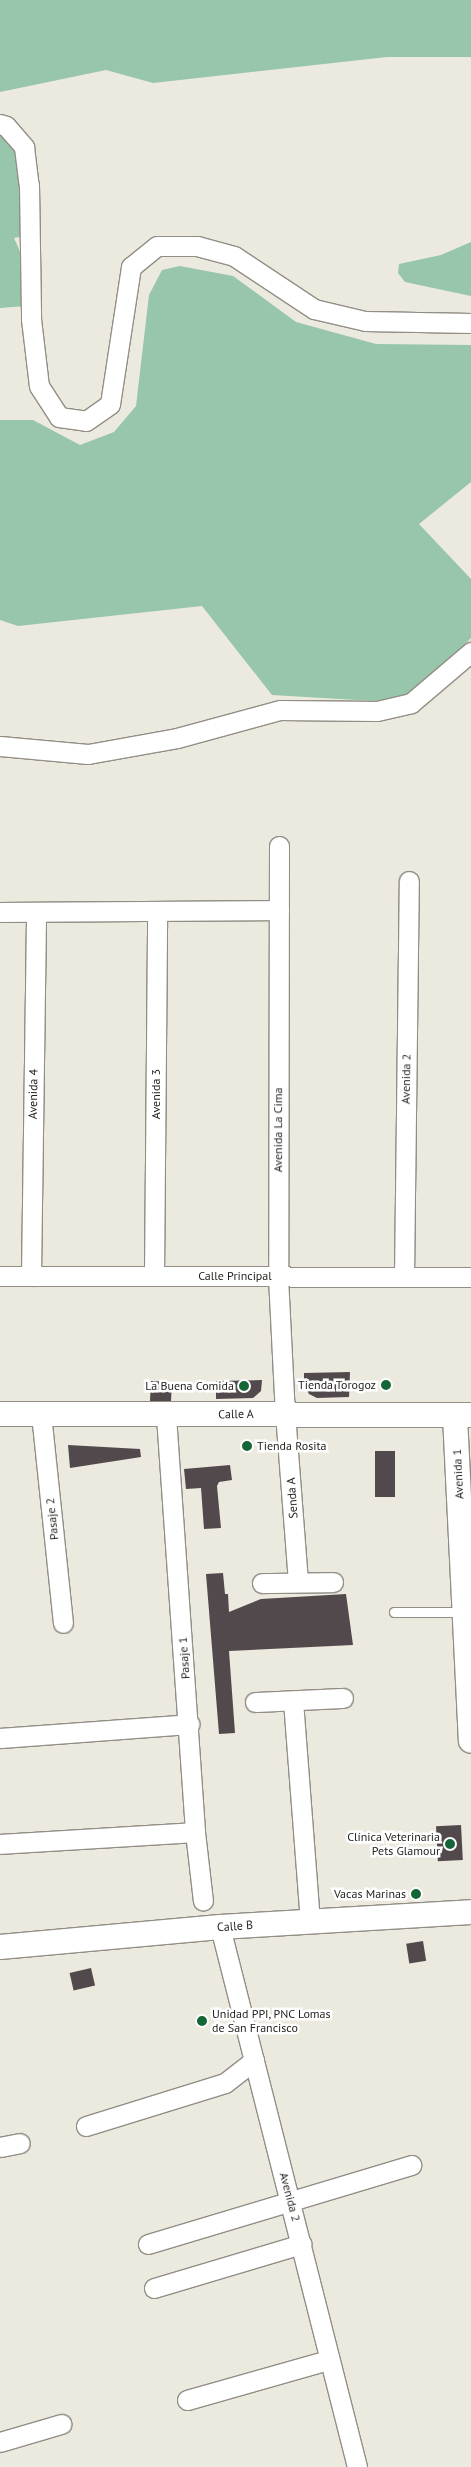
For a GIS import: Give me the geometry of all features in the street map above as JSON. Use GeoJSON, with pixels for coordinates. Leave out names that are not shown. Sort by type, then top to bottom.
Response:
{"type":"FeatureCollection","features":[{"type":"Feature","properties":{"kind":"street"},"geometry":{"type":"LineString","coordinates":[[0,124],[6,126],[24,147],[29,186],[31,318],[39,386],[59,417],[86,421],[110,404],[131,267],[157,246],[197,246],[234,256],[314,309],[364,321],[471,323]]}},
{"type":"Feature","properties":{"kind":"street"},"geometry":{"type":"LineString","coordinates":[[0,746],[88,754],[177,738],[280,710],[377,711],[411,703],[471,652]]}},
{"type":"Feature","properties":{"kind":"street","name":"Avenida La Cima"},"geometry":{"type":"LineString","coordinates":[[279,846],[278,1276],[285,1413]]}},
{"type":"Feature","properties":{"kind":"street","name":"Avenida 2"},"geometry":{"type":"LineString","coordinates":[[404,1277],[408,881]]}},
{"type":"Feature","properties":{"kind":"street"},"geometry":{"type":"LineString","coordinates":[[0,912],[279,910]]}},
{"type":"Feature","properties":{"kind":"street","name":"Avenida 3"},"geometry":{"type":"LineString","coordinates":[[154,1276],[157,911]]}},
{"type":"Feature","properties":{"kind":"street","name":"Avenida 4"},"geometry":{"type":"LineString","coordinates":[[31,1276],[36,912]]}},
{"type":"Feature","properties":{"kind":"street","name":"Calle Principal"},"geometry":{"type":"LineString","coordinates":[[0,1276],[471,1277]]}},
{"type":"Feature","properties":{"kind":"street","name":"Calle A"},"geometry":{"type":"LineString","coordinates":[[0,1414],[166,1416],[285,1413],[463,1416]]}},
{"type":"Feature","properties":{"kind":"street","name":"Senda A"},"geometry":{"type":"LineString","coordinates":[[285,1413],[298,1582]]}},
{"type":"Feature","properties":{"kind":"street","name":"Pasaje 2"},"geometry":{"type":"LineString","coordinates":[[41,1414],[63,1623]]}},
{"type":"Feature","properties":{"kind":"street","name":"Pasaje 1"},"geometry":{"type":"LineString","coordinates":[[166,1416],[189,1724],[195,1832],[202,1901]]}},
{"type":"Feature","properties":{"kind":"street","name":"Avenida 1"},"geometry":{"type":"LineString","coordinates":[[463,1416],[465,1612],[471,1741]]}},
{"type":"Feature","properties":{"kind":"street"},"geometry":{"type":"LineString","coordinates":[[262,1583],[333,1582]]}},
{"type":"Feature","properties":{"kind":"street"},"geometry":{"type":"LineString","coordinates":[[255,1702],[343,1698]]}},
{"type":"Feature","properties":{"kind":"street"},"geometry":{"type":"LineString","coordinates":[[293,1701],[310,1921]]}},
{"type":"Feature","properties":{"kind":"street"},"geometry":{"type":"LineString","coordinates":[[0,1738],[189,1724]]}},
{"type":"Feature","properties":{"kind":"street"},"geometry":{"type":"LineString","coordinates":[[0,1844],[195,1832]]}},
{"type":"Feature","properties":{"kind":"street","name":"Calle B"},"geometry":{"type":"LineString","coordinates":[[0,1947],[220,1927],[471,1912]]}},
{"type":"Feature","properties":{"kind":"street","name":"Avenida 2"},"geometry":{"type":"LineString","coordinates":[[220,1927],[302,2244],[328,2360],[357,2467]]}},
{"type":"Feature","properties":{"kind":"street"},"geometry":{"type":"LineString","coordinates":[[86,2126],[225,2083],[254,2060]]}},
{"type":"Feature","properties":{"kind":"street"},"geometry":{"type":"LineString","coordinates":[[0,2147],[20,2142]]}},
{"type":"Feature","properties":{"kind":"street"},"geometry":{"type":"LineString","coordinates":[[148,2244],[411,2166]]}},
{"type":"Feature","properties":{"kind":"street"},"geometry":{"type":"LineString","coordinates":[[154,2288],[302,2244]]}},
{"type":"Feature","properties":{"kind":"street"},"geometry":{"type":"LineString","coordinates":[[187,2400],[328,2360]]}},
{"type":"Feature","properties":{"kind":"street"},"geometry":{"type":"LineString","coordinates":[[0,2442],[61,2424]]}},
{"type":"Feature","properties":{"kind":"lane"},"geometry":{"type":"LineString","coordinates":[[394,1612],[465,1612]]}},
{"type":"Feature","properties":{"kind":"green space"},"geometry":{"type":"Polygon","coordinates":[[[0,0],[471,0],[471,57],[387,57],[153,83],[106,70],[0,92],[0,0]]]}},
{"type":"Feature","properties":{"kind":"green space"},"geometry":{"type":"Polygon","coordinates":[[[0,132],[17,148],[25,236],[14,238],[26,265],[25,306],[0,308],[0,132]]]}},
{"type":"Feature","properties":{"kind":"green space"},"geometry":{"type":"Polygon","coordinates":[[[471,242],[471,296],[405,282],[398,273],[399,264],[441,255],[471,242]]]}},
{"type":"Feature","properties":{"kind":"green space"},"geometry":{"type":"Polygon","coordinates":[[[180,266],[233,276],[296,322],[376,344],[471,345],[471,482],[419,524],[471,579],[471,638],[412,697],[374,701],[272,695],[202,606],[18,626],[0,620],[0,420],[33,420],[80,445],[114,432],[136,406],[149,295],[162,270],[180,266]]]}},
{"type":"Feature","properties":{"kind":"building"},"geometry":{"type":"Polygon","coordinates":[[[350,1372],[349,1397],[317,1398],[309,1394],[304,1385],[304,1373],[350,1372]]]}},
{"type":"Feature","properties":{"kind":"building","name":"La Buena Comida"},"geometry":{"type":"Polygon","coordinates":[[[262,1380],[261,1391],[253,1398],[216,1399],[216,1381],[262,1380]]]}},
{"type":"Feature","properties":{"kind":"building"},"geometry":{"type":"Polygon","coordinates":[[[151,1381],[172,1382],[171,1402],[150,1401],[151,1381]]]}},
{"type":"Feature","properties":{"kind":"building"},"geometry":{"type":"Polygon","coordinates":[[[68,1445],[140,1449],[141,1457],[70,1468],[68,1445]]]}},
{"type":"Feature","properties":{"kind":"building"},"geometry":{"type":"Polygon","coordinates":[[[375,1451],[395,1451],[395,1497],[375,1497],[375,1451]]]}},
{"type":"Feature","properties":{"kind":"building"},"geometry":{"type":"Polygon","coordinates":[[[230,1465],[232,1480],[219,1482],[217,1486],[221,1528],[204,1529],[201,1488],[186,1489],[184,1469],[230,1465]]]}},
{"type":"Feature","properties":{"kind":"building"},"geometry":{"type":"Polygon","coordinates":[[[223,1573],[225,1594],[228,1594],[229,1612],[261,1599],[346,1594],[353,1645],[229,1651],[235,1733],[219,1734],[206,1574],[223,1573]]]}},
{"type":"Feature","properties":{"kind":"building","name":"Clínica Veterinaria Pets Glamour"},"geometry":{"type":"Polygon","coordinates":[[[461,1825],[463,1860],[438,1861],[436,1826],[461,1825]]]}},
{"type":"Feature","properties":{"kind":"building"},"geometry":{"type":"Polygon","coordinates":[[[423,1941],[426,1961],[409,1963],[406,1944],[423,1941]]]}},
{"type":"Feature","properties":{"kind":"building"},"geometry":{"type":"Polygon","coordinates":[[[91,1968],[95,1986],[74,1990],[70,1973],[91,1968]]]}},
{"type":"Feature","properties":{"kind":"place","name":"Tienda Torogoz"},"geometry":{"type":"Point","coordinates":[386,1385]}},
{"type":"Feature","properties":{"kind":"place","name":"La Buena Comida"},"geometry":{"type":"Point","coordinates":[244,1386]}},
{"type":"Feature","properties":{"kind":"place","name":"Tienda Rosita"},"geometry":{"type":"Point","coordinates":[247,1446]}},
{"type":"Feature","properties":{"kind":"place","name":"Clínica Veterinaria Pets Glamour"},"geometry":{"type":"Point","coordinates":[450,1844]}},
{"type":"Feature","properties":{"kind":"place","name":"Vacas Marinas"},"geometry":{"type":"Point","coordinates":[416,1894]}},
{"type":"Feature","properties":{"kind":"place","name":"Unidad PPI, PNC Lomas de San Francisco"},"geometry":{"type":"Point","coordinates":[202,2021]}}]}
